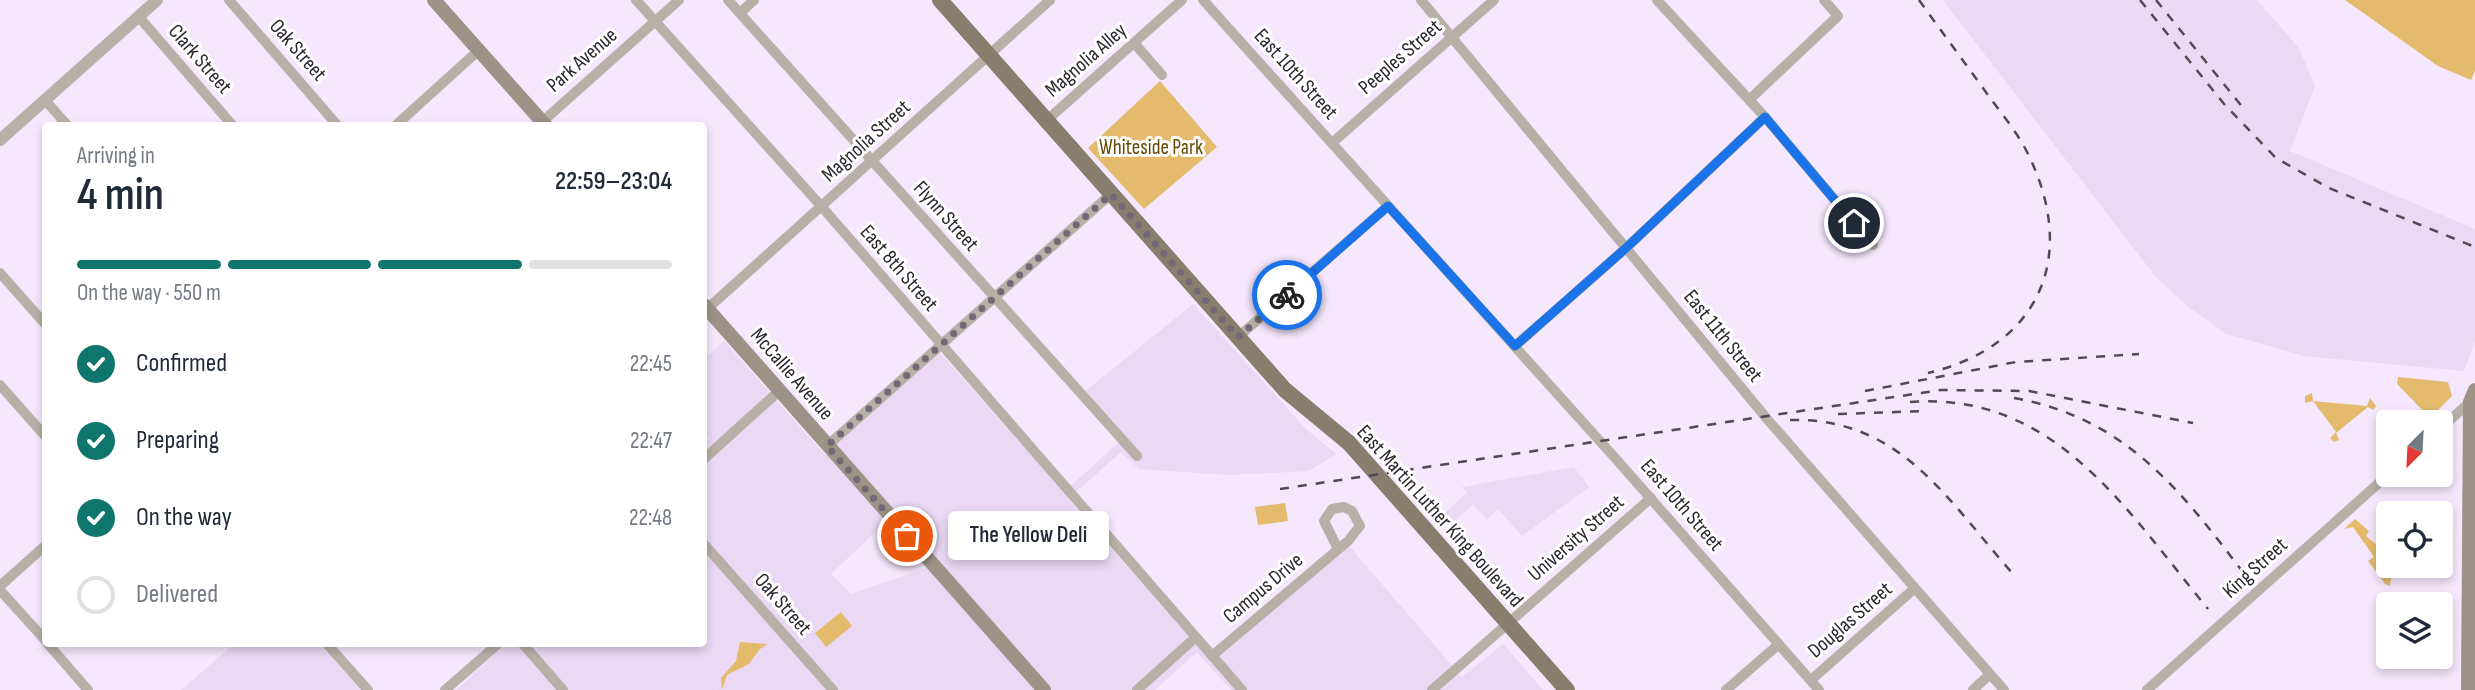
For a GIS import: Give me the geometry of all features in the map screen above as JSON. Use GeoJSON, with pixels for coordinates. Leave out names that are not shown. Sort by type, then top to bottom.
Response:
{"type":"FeatureCollection","features":[{"type":"Feature","properties":{"kind":"main road"},"geometry":{"type":"LineString","coordinates":[[434,0],[542,122]]}},
{"type":"Feature","properties":{"kind":"main road","name":"East Martin Luther King Boulevard"},"geometry":{"type":"LineString","coordinates":[[940,0],[1285,390],[1349,443],[1567,690]]}},
{"type":"Feature","properties":{"kind":"main road","name":"McCallie Avenue"},"geometry":{"type":"LineString","coordinates":[[707,309],[1044,690]]}},
{"type":"Feature","properties":{"kind":"main road"},"geometry":{"type":"LineString","coordinates":[[2468,690],[2472,610],[2473,396]]}},
{"type":"Feature","properties":{"kind":"street"},"geometry":{"type":"LineString","coordinates":[[0,140],[157,0]]}},
{"type":"Feature","properties":{"kind":"street","name":"Oak Street"},"geometry":{"type":"LineString","coordinates":[[229,0],[335,122]]}},
{"type":"Feature","properties":{"kind":"street","name":"East 8th Street"},"geometry":{"type":"LineString","coordinates":[[636,0],[822,208],[1242,690]]}},
{"type":"Feature","properties":{"kind":"street","name":"Park Avenue"},"geometry":{"type":"LineString","coordinates":[[546,122],[679,0]]}},
{"type":"Feature","properties":{"kind":"street","name":"Flynn Street"},"geometry":{"type":"LineString","coordinates":[[728,0],[1137,456]]}},
{"type":"Feature","properties":{"kind":"street"},"geometry":{"type":"LineString","coordinates":[[740,13],[754,0]]}},
{"type":"Feature","properties":{"kind":"street","name":"Magnolia Street"},"geometry":{"type":"LineString","coordinates":[[707,305],[822,208],[1050,0]]}},
{"type":"Feature","properties":{"kind":"street","name":"Magnolia Alley"},"geometry":{"type":"LineString","coordinates":[[1046,121],[1182,0]]}},
{"type":"Feature","properties":{"kind":"street","name":"East 10th Street"},"geometry":{"type":"LineString","coordinates":[[1203,0],[1651,498],[1819,690]]}},
{"type":"Feature","properties":{"kind":"street","name":"East 11th Street"},"geometry":{"type":"LineString","coordinates":[[1421,0],[1768,421],[2004,690]]}},
{"type":"Feature","properties":{"kind":"street","name":"Peeples Street"},"geometry":{"type":"LineString","coordinates":[[1332,143],[1493,0]]}},
{"type":"Feature","properties":{"kind":"street"},"geometry":{"type":"LineString","coordinates":[[1657,0],[1765,117],[1873,245]]}},
{"type":"Feature","properties":{"kind":"street"},"geometry":{"type":"LineString","coordinates":[[1749,100],[1838,16],[1824,0]]}},
{"type":"Feature","properties":{"kind":"street","name":"Clark Street"},"geometry":{"type":"LineString","coordinates":[[138,17],[230,122]]}},
{"type":"Feature","properties":{"kind":"street"},"geometry":{"type":"LineString","coordinates":[[1135,44],[1162,75]]}},
{"type":"Feature","properties":{"kind":"street"},"geometry":{"type":"LineString","coordinates":[[399,122],[479,50]]}},
{"type":"Feature","properties":{"kind":"street"},"geometry":{"type":"LineString","coordinates":[[45,100],[64,122]]}},
{"type":"Feature","properties":{"kind":"street"},"geometry":{"type":"LineString","coordinates":[[1515,346],[1626,248],[1765,117]]}},
{"type":"Feature","properties":{"kind":"street"},"geometry":{"type":"LineString","coordinates":[[827,446],[1111,194]]}},
{"type":"Feature","properties":{"kind":"street"},"geometry":{"type":"LineString","coordinates":[[1238,337],[1388,206]]}},
{"type":"Feature","properties":{"kind":"street"},"geometry":{"type":"LineString","coordinates":[[0,274],[42,321]]}},
{"type":"Feature","properties":{"kind":"street"},"geometry":{"type":"LineString","coordinates":[[0,385],[42,432]]}},
{"type":"Feature","properties":{"kind":"street"},"geometry":{"type":"LineString","coordinates":[[707,456],[779,391]]}},
{"type":"Feature","properties":{"kind":"street"},"geometry":{"type":"LineString","coordinates":[[2454,415],[2473,396]]}},
{"type":"Feature","properties":{"kind":"street","name":"King Street"},"geometry":{"type":"LineString","coordinates":[[2147,690],[2376,486]]}},
{"type":"Feature","properties":{"kind":"street","name":"University Street"},"geometry":{"type":"LineString","coordinates":[[1432,690],[1651,498]]}},
{"type":"Feature","properties":{"kind":"street","name":"Oak Street"},"geometry":{"type":"LineString","coordinates":[[707,547],[833,690]]}},
{"type":"Feature","properties":{"kind":"street"},"geometry":{"type":"LineString","coordinates":[[42,549],[0,588],[42,637]]}},
{"type":"Feature","properties":{"kind":"street","name":"Campus Drive"},"geometry":{"type":"LineString","coordinates":[[1212,656],[1338,549]]}},
{"type":"Feature","properties":{"kind":"street","name":"Douglas Street"},"geometry":{"type":"LineString","coordinates":[[1811,680],[1915,589]]}},
{"type":"Feature","properties":{"kind":"street"},"geometry":{"type":"LineString","coordinates":[[1137,690],[1196,638]]}},
{"type":"Feature","properties":{"kind":"street","name":"Douglas Street"},"geometry":{"type":"LineString","coordinates":[[1726,690],[1779,644]]}},
{"type":"Feature","properties":{"kind":"street"},"geometry":{"type":"LineString","coordinates":[[50,647],[88,690]]}},
{"type":"Feature","properties":{"kind":"street"},"geometry":{"type":"LineString","coordinates":[[330,647],[368,690]]}},
{"type":"Feature","properties":{"kind":"street"},"geometry":{"type":"LineString","coordinates":[[444,690],[494,647]]}},
{"type":"Feature","properties":{"kind":"street"},"geometry":{"type":"LineString","coordinates":[[526,647],[563,690]]}},
{"type":"Feature","properties":{"kind":"street"},"geometry":{"type":"LineString","coordinates":[[1973,690],[1990,674]]}},
{"type":"Feature","properties":{"kind":"shaded area"},"geometry":{"type":"Polygon","coordinates":[[[1943,0],[2257,0],[2299,48],[2315,86],[2290,151],[2475,229],[2475,342],[2464,371],[2304,356],[2227,334],[2187,306],[2155,276],[1943,0]]]}},
{"type":"Feature","properties":{"kind":"shaded area"},"geometry":{"type":"Polygon","coordinates":[[[1193,304],[1306,429],[1336,454],[1309,471],[1229,475],[1139,469],[1121,452],[1068,499],[1212,663],[1349,546],[1462,677],[1503,644],[1543,690],[1231,690],[1197,652],[1155,690],[457,690],[502,647],[707,647],[707,356],[724,341],[825,455],[940,353],[1064,492],[1119,442],[1078,397],[1193,304]],[[884,524],[831,574],[851,594],[926,568],[884,524]]]}},
{"type":"Feature","properties":{"kind":"shaded area"},"geometry":{"type":"Polygon","coordinates":[[[1574,467],[1589,487],[1522,536],[1498,509],[1487,519],[1473,505],[1448,526],[1440,517],[1467,493],[1462,487],[1574,467]]]}},
{"type":"Feature","properties":{"kind":"shaded area"},"geometry":{"type":"Polygon","coordinates":[[[231,647],[323,647],[361,690],[181,690],[231,647]]]}},
{"type":"Feature","properties":{"kind":"green space"},"geometry":{"type":"Polygon","coordinates":[[[2345,0],[2475,0],[2475,71],[2471,80],[2438,66],[2345,0]]]}},
{"type":"Feature","properties":{"kind":"green space","name":"Whiteside Park"},"geometry":{"type":"Polygon","coordinates":[[[1160,81],[1217,147],[1144,209],[1088,148],[1160,81]]]}},
{"type":"Feature","properties":{"kind":"green space"},"geometry":{"type":"Polygon","coordinates":[[[2398,377],[2448,382],[2452,396],[2438,410],[2422,410],[2397,384],[2398,377]]]}},
{"type":"Feature","properties":{"kind":"green space"},"geometry":{"type":"Polygon","coordinates":[[[2312,393],[2313,401],[2305,403],[2305,396],[2312,393]]]}},
{"type":"Feature","properties":{"kind":"green space"},"geometry":{"type":"Polygon","coordinates":[[[2370,398],[2376,406],[2373,410],[2368,407],[2336,433],[2339,440],[2334,442],[2330,438],[2336,432],[2313,401],[2367,406],[2370,398]]]}},
{"type":"Feature","properties":{"kind":"green space"},"geometry":{"type":"Polygon","coordinates":[[[1285,503],[1288,521],[1258,525],[1255,507],[1285,503]]]}},
{"type":"Feature","properties":{"kind":"green space"},"geometry":{"type":"Polygon","coordinates":[[[2355,519],[2369,531],[2366,536],[2376,544],[2376,572],[2368,561],[2374,557],[2353,527],[2344,529],[2355,519]]]}},
{"type":"Feature","properties":{"kind":"green space"},"geometry":{"type":"Polygon","coordinates":[[[2381,578],[2391,578],[2390,586],[2381,578]]]}},
{"type":"Feature","properties":{"kind":"green space"},"geometry":{"type":"Polygon","coordinates":[[[841,612],[852,626],[826,647],[815,633],[841,612]]]}},
{"type":"Feature","properties":{"kind":"green space"},"geometry":{"type":"Polygon","coordinates":[[[740,642],[768,644],[760,649],[749,664],[727,675],[723,687],[719,690],[722,687],[721,678],[736,661],[740,642]]]}},
{"type":"Feature","properties":{"kind":"railway"},"geometry":{"type":"LineString","coordinates":[[1919,0],[2023,145],[2042,190],[2049,226],[2048,260],[2039,291],[2023,318],[1998,342],[1967,360],[1928,373]]}},
{"type":"Feature","properties":{"kind":"railway"},"geometry":{"type":"LineString","coordinates":[[2140,0],[2225,105],[2276,158],[2329,188],[2475,247]]}},
{"type":"Feature","properties":{"kind":"railway"},"geometry":{"type":"LineString","coordinates":[[2156,0],[2244,109]]}},
{"type":"Feature","properties":{"kind":"railway"},"geometry":{"type":"LineString","coordinates":[[1865,391],[2016,362],[2139,354]]}},
{"type":"Feature","properties":{"kind":"railway"},"geometry":{"type":"LineString","coordinates":[[1280,489],[1941,390],[2029,391],[2193,423]]}},
{"type":"Feature","properties":{"kind":"railway"},"geometry":{"type":"LineString","coordinates":[[2014,398],[2053,408],[2088,422],[2119,440],[2173,486],[2245,575]]}},
{"type":"Feature","properties":{"kind":"railway"},"geometry":{"type":"LineString","coordinates":[[1910,402],[1961,404],[2006,416],[2047,437],[2083,465],[2116,498],[2208,609]]}},
{"type":"Feature","properties":{"kind":"railway"},"geometry":{"type":"LineString","coordinates":[[1838,414],[1925,411]]}},
{"type":"Feature","properties":{"kind":"railway"},"geometry":{"type":"LineString","coordinates":[[1790,420],[1829,423],[1863,433],[1892,448],[1919,469],[1943,493],[2014,575]]}},
{"type":"Feature","properties":{"kind":"way so far"},"geometry":{"type":"LineString","coordinates":[[907,536],[827,446],[1111,194],[1238,337],[1287,295]]}},
{"type":"Feature","properties":{"kind":"place","name":"The Yellow Deli"},"geometry":{"type":"Point","coordinates":[907,536]}},
{"type":"Feature","properties":{"kind":"route"},"geometry":{"type":"LineString","coordinates":[[1287,295],[1388,206],[1515,346],[1626,248],[1765,117],[1854,223]]}}]}
